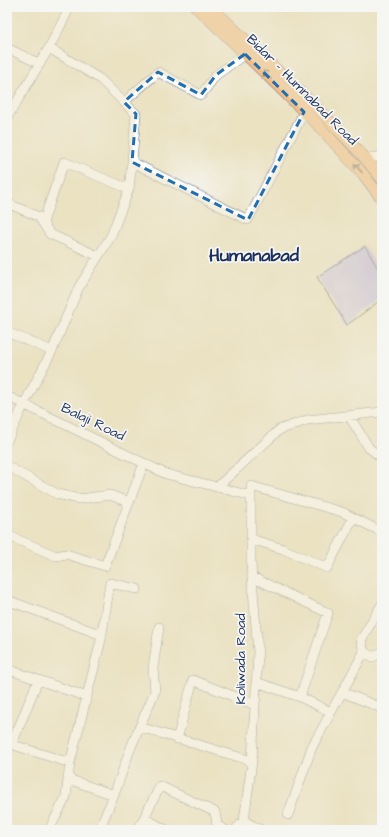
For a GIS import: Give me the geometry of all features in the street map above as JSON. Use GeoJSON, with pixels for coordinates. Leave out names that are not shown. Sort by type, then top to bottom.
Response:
{"type":"FeatureCollection","features":[{"type":"Feature","properties":{"kind":"main road","name":"Bidar - Humnabad Road"},"geometry":{"type":"LineString","coordinates":[[196,7],[317,124],[364,174],[382,199]]}},
{"type":"Feature","properties":{"kind":"main road","name":"Bidar - Humnabad Road"},"geometry":{"type":"LineString","coordinates":[[211,7],[325,116],[366,159],[382,179]]}},
{"type":"Feature","properties":{"kind":"street"},"geometry":{"type":"LineString","coordinates":[[7,118],[40,64],[70,7]]}},
{"type":"Feature","properties":{"kind":"street"},"geometry":{"type":"LineString","coordinates":[[7,48],[40,64]]}},
{"type":"Feature","properties":{"kind":"street"},"geometry":{"type":"LineString","coordinates":[[7,441],[24,404],[52,351],[79,287],[111,236],[128,189],[132,162],[136,114],[100,79],[49,48]]}},
{"type":"Feature","properties":{"kind":"street"},"geometry":{"type":"LineString","coordinates":[[124,102],[158,72],[201,95],[216,75],[246,54]]}},
{"type":"Feature","properties":{"kind":"street"},"geometry":{"type":"LineString","coordinates":[[132,162],[248,220],[304,112]]}},
{"type":"Feature","properties":{"kind":"street"},"geometry":{"type":"LineString","coordinates":[[366,159],[382,156]]}},
{"type":"Feature","properties":{"kind":"street"},"geometry":{"type":"LineString","coordinates":[[43,222],[64,162],[128,189]]}},
{"type":"Feature","properties":{"kind":"street"},"geometry":{"type":"LineString","coordinates":[[7,203],[39,217],[50,234],[98,256]]}},
{"type":"Feature","properties":{"kind":"street"},"geometry":{"type":"LineString","coordinates":[[7,332],[52,351]]}},
{"type":"Feature","properties":{"kind":"street","name":"Balaji Road"},"geometry":{"type":"LineString","coordinates":[[7,396],[166,474],[217,487]]}},
{"type":"Feature","properties":{"kind":"street"},"geometry":{"type":"LineString","coordinates":[[217,487],[278,430],[307,420],[382,412]]}},
{"type":"Feature","properties":{"kind":"street"},"geometry":{"type":"LineString","coordinates":[[349,416],[368,448],[382,458]]}},
{"type":"Feature","properties":{"kind":"street"},"geometry":{"type":"LineString","coordinates":[[7,536],[56,556],[66,554],[104,566],[144,463]]}},
{"type":"Feature","properties":{"kind":"street"},"geometry":{"type":"LineString","coordinates":[[7,466],[57,494],[79,499],[110,495],[128,502]]}},
{"type":"Feature","properties":{"kind":"street"},"geometry":{"type":"LineString","coordinates":[[217,487],[251,496],[251,486],[342,512],[382,532]]}},
{"type":"Feature","properties":{"kind":"street","name":"Koliwada Road"},"geometry":{"type":"LineString","coordinates":[[244,821],[252,761],[258,653],[252,577],[251,496]]}},
{"type":"Feature","properties":{"kind":"street"},"geometry":{"type":"LineString","coordinates":[[251,539],[283,548],[327,568],[353,518]]}},
{"type":"Feature","properties":{"kind":"street"},"geometry":{"type":"LineString","coordinates":[[252,577],[328,614],[300,696]]}},
{"type":"Feature","properties":{"kind":"street"},"geometry":{"type":"LineString","coordinates":[[49,830],[66,797],[70,763],[102,635],[110,583],[137,589]]}},
{"type":"Feature","properties":{"kind":"street"},"geometry":{"type":"LineString","coordinates":[[7,600],[102,635]]}},
{"type":"Feature","properties":{"kind":"street"},"geometry":{"type":"LineString","coordinates":[[288,815],[312,747],[364,652],[361,640],[382,604]]}},
{"type":"Feature","properties":{"kind":"street"},"geometry":{"type":"LineString","coordinates":[[99,830],[114,796],[155,691],[153,668],[159,627]]}},
{"type":"Feature","properties":{"kind":"street"},"geometry":{"type":"LineString","coordinates":[[364,652],[373,657],[382,652]]}},
{"type":"Feature","properties":{"kind":"street"},"geometry":{"type":"LineString","coordinates":[[7,669],[87,697]]}},
{"type":"Feature","properties":{"kind":"street"},"geometry":{"type":"LineString","coordinates":[[38,680],[9,743],[70,763]]}},
{"type":"Feature","properties":{"kind":"street"},"geometry":{"type":"LineString","coordinates":[[177,738],[193,680],[255,705]]}},
{"type":"Feature","properties":{"kind":"street"},"geometry":{"type":"LineString","coordinates":[[256,682],[300,696],[331,712]]}},
{"type":"Feature","properties":{"kind":"street"},"geometry":{"type":"LineString","coordinates":[[342,692],[382,708]]}},
{"type":"Feature","properties":{"kind":"street"},"geometry":{"type":"LineString","coordinates":[[140,727],[252,761]]}},
{"type":"Feature","properties":{"kind":"street"},"geometry":{"type":"LineString","coordinates":[[68,779],[114,796]]}},
{"type":"Feature","properties":{"kind":"street"},"geometry":{"type":"LineString","coordinates":[[138,830],[160,786],[215,812],[217,825],[225,830]]}},
{"type":"Feature","properties":{"kind":"street"},"geometry":{"type":"LineString","coordinates":[[144,818],[166,830]]}},
{"type":"Feature","properties":{"kind":"street"},"geometry":{"type":"LineString","coordinates":[[235,830],[244,821]]}},
{"type":"Feature","properties":{"kind":"street"},"geometry":{"type":"LineString","coordinates":[[244,821],[247,830]]}},
{"type":"Feature","properties":{"kind":"street"},"geometry":{"type":"LineString","coordinates":[[244,821],[261,830]]}},
{"type":"Feature","properties":{"kind":"highlighted area"},"geometry":{"type":"Polygon","coordinates":[[[245,54],[304,112],[248,220],[132,162],[136,114],[124,102],[158,72],[201,95],[216,75],[245,54]]]}},
{"type":"Feature","properties":{"kind":"building"},"geometry":{"type":"Polygon","coordinates":[[[365,246],[382,276],[382,299],[347,325],[317,277],[365,246]]]}},
{"type":"Feature","properties":{"kind":"district","name":"Humanabad"},"geometry":{"type":"Point","coordinates":[254,255]}}]}
